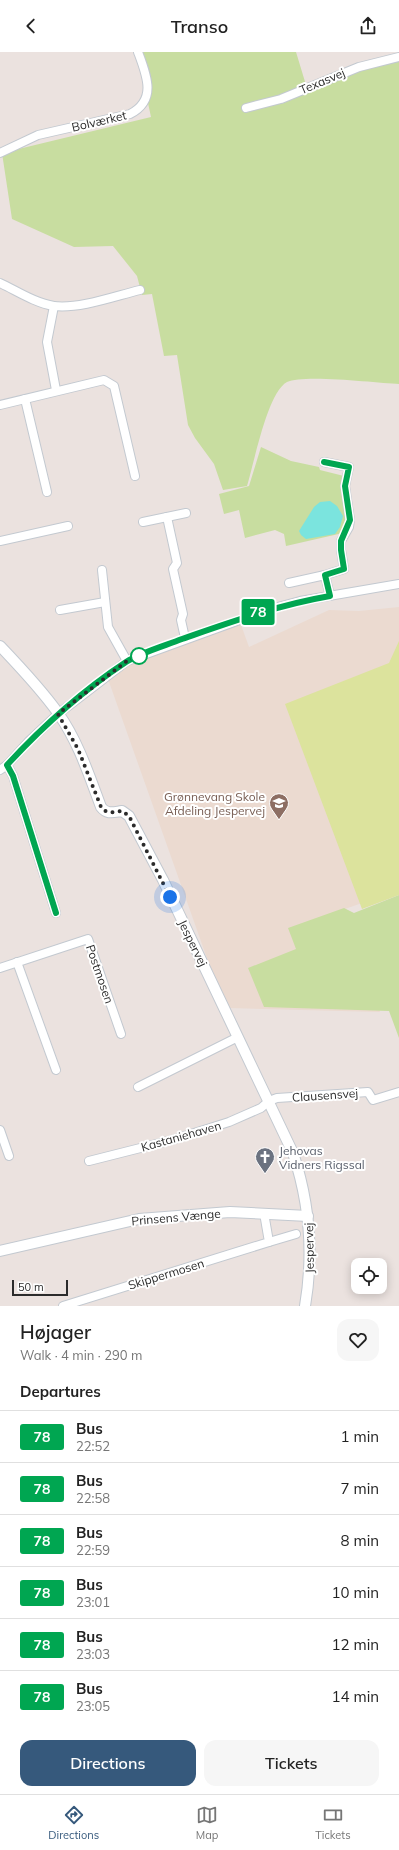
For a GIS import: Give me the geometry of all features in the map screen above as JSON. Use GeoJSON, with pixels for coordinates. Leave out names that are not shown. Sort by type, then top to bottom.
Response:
{"type":"FeatureCollection","features":[{"type":"Feature","properties":{"kind":"street","name":"Bolværket"},"geometry":{"type":"LineString","coordinates":[[0,153],[38,135],[130,114],[140,109],[148,97],[147,83],[138,52]]}},
{"type":"Feature","properties":{"kind":"street","name":"Texasvej"},"geometry":{"type":"LineString","coordinates":[[246,108],[281,99],[348,71],[399,57]]}},
{"type":"Feature","properties":{"kind":"street"},"geometry":{"type":"LineString","coordinates":[[0,283],[32,299],[54,306],[74,305],[140,290]]}},
{"type":"Feature","properties":{"kind":"street"},"geometry":{"type":"LineString","coordinates":[[54,306],[47,342],[56,390]]}},
{"type":"Feature","properties":{"kind":"street"},"geometry":{"type":"LineString","coordinates":[[0,405],[56,390],[104,380],[112,383],[114,386],[135,476]]}},
{"type":"Feature","properties":{"kind":"street"},"geometry":{"type":"LineString","coordinates":[[25,399],[47,492]]}},
{"type":"Feature","properties":{"kind":"street"},"geometry":{"type":"LineString","coordinates":[[289,583],[344,569],[341,541],[350,520],[345,486],[349,467],[324,462]]}},
{"type":"Feature","properties":{"kind":"street"},"geometry":{"type":"LineString","coordinates":[[143,522],[186,513]]}},
{"type":"Feature","properties":{"kind":"street"},"geometry":{"type":"LineString","coordinates":[[168,517],[177,563],[173,569],[183,614],[181,620],[185,638]]}},
{"type":"Feature","properties":{"kind":"street"},"geometry":{"type":"LineString","coordinates":[[0,541],[68,526]]}},
{"type":"Feature","properties":{"kind":"street"},"geometry":{"type":"LineString","coordinates":[[102,570],[108,627],[127,661]]}},
{"type":"Feature","properties":{"kind":"street"},"geometry":{"type":"LineString","coordinates":[[325,575],[330,596]]}},
{"type":"Feature","properties":{"kind":"street"},"geometry":{"type":"LineString","coordinates":[[56,913],[13,776],[3,767],[28,742],[58,714],[127,661],[185,638],[270,609],[330,596],[399,584]]}},
{"type":"Feature","properties":{"kind":"street"},"geometry":{"type":"LineString","coordinates":[[60,610],[105,602]]}},
{"type":"Feature","properties":{"kind":"street","name":"Jespervej"},"geometry":{"type":"LineString","coordinates":[[0,646],[24,671],[58,714],[78,749],[101,807],[104,811],[109,813],[122,811],[129,816],[146,846],[269,1101],[293,1153],[303,1185],[308,1216],[310,1277],[305,1306]]}},
{"type":"Feature","properties":{"kind":"street","name":"Postmosen"},"geometry":{"type":"LineString","coordinates":[[0,968],[88,939],[121,1034]]}},
{"type":"Feature","properties":{"kind":"street"},"geometry":{"type":"LineString","coordinates":[[17,962],[56,1070]]}},
{"type":"Feature","properties":{"kind":"street"},"geometry":{"type":"LineString","coordinates":[[138,1087],[238,1037]]}},
{"type":"Feature","properties":{"kind":"street","name":"Clausensvej"},"geometry":{"type":"LineString","coordinates":[[269,1101],[277,1098],[368,1092],[373,1100],[399,1092]]}},
{"type":"Feature","properties":{"kind":"street","name":"Kastaniehaven"},"geometry":{"type":"LineString","coordinates":[[89,1161],[172,1140],[229,1122],[261,1108],[269,1101]]}},
{"type":"Feature","properties":{"kind":"street"},"geometry":{"type":"LineString","coordinates":[[0,1130],[10,1156]]}},
{"type":"Feature","properties":{"kind":"street","name":"Prinsens Vænge"},"geometry":{"type":"LineString","coordinates":[[0,1251],[139,1219],[230,1212],[308,1216]]}},
{"type":"Feature","properties":{"kind":"street"},"geometry":{"type":"LineString","coordinates":[[264,1213],[269,1242]]}},
{"type":"Feature","properties":{"kind":"street","name":"Skippermosen"},"geometry":{"type":"LineString","coordinates":[[63,1306],[296,1234]]}},
{"type":"Feature","properties":{"kind":"shaded area","name":"Grønnevang Skole Afdeling Jespervej"},"geometry":{"type":"Polygon","coordinates":[[[399,607],[399,890],[342,910],[380,1012],[228,1008],[214,978],[108,679],[127,665],[240,622],[249,647],[329,610],[359,611],[399,607]]]}},
{"type":"Feature","properties":{"kind":"green space"},"geometry":{"type":"Polygon","coordinates":[[[137,52],[296,52],[306,85],[399,61],[399,384],[324,379],[296,380],[287,382],[280,389],[273,400],[267,414],[247,486],[223,490],[214,464],[195,438],[188,425],[177,355],[164,356],[152,294],[142,295],[137,276],[113,246],[74,247],[12,219],[2,153],[151,117],[137,52]]]}},
{"type":"Feature","properties":{"kind":"green space"},"geometry":{"type":"Polygon","coordinates":[[[261,447],[291,461],[319,467],[320,470],[344,476],[347,521],[343,533],[286,546],[284,534],[275,530],[245,538],[239,510],[224,514],[219,494],[249,486],[261,447]]]}},
{"type":"Feature","properties":{"kind":"green space"},"geometry":{"type":"Polygon","coordinates":[[[399,641],[399,895],[362,909],[285,704],[389,663],[399,641]]]}},
{"type":"Feature","properties":{"kind":"green space"},"geometry":{"type":"Polygon","coordinates":[[[399,895],[399,1038],[389,1011],[264,1007],[248,968],[296,949],[288,928],[344,908],[354,913],[399,895]]]}},
{"type":"Feature","properties":{"kind":"water"},"geometry":{"type":"Polygon","coordinates":[[[330,501],[337,506],[343,516],[340,527],[335,534],[306,539],[299,531],[314,507],[320,502],[330,501]]]}},
{"type":"Feature","properties":{"kind":"bus line","name":"78"},"geometry":{"type":"LineString","coordinates":[[56,913],[13,776],[7,765],[28,742],[58,714],[127,661],[241,618],[300,601],[330,596],[325,575],[344,569],[341,541],[349,527],[350,520],[345,486],[349,467],[324,462]]}},
{"type":"Feature","properties":{"kind":"place","name":"Grønnevang Skole Afdeling Jespervej"},"geometry":{"type":"Point","coordinates":[279,820]}},
{"type":"Feature","properties":{"kind":"place","name":"Jehovas Vidners Rigssal"},"geometry":{"type":"Point","coordinates":[265,1174]}},
{"type":"Feature","properties":{"kind":"route"},"geometry":{"type":"LineString","coordinates":[[139,656],[127,661],[58,714],[78,749],[101,807],[104,811],[109,813],[122,811],[129,816],[150,853],[170,897]]}}]}
